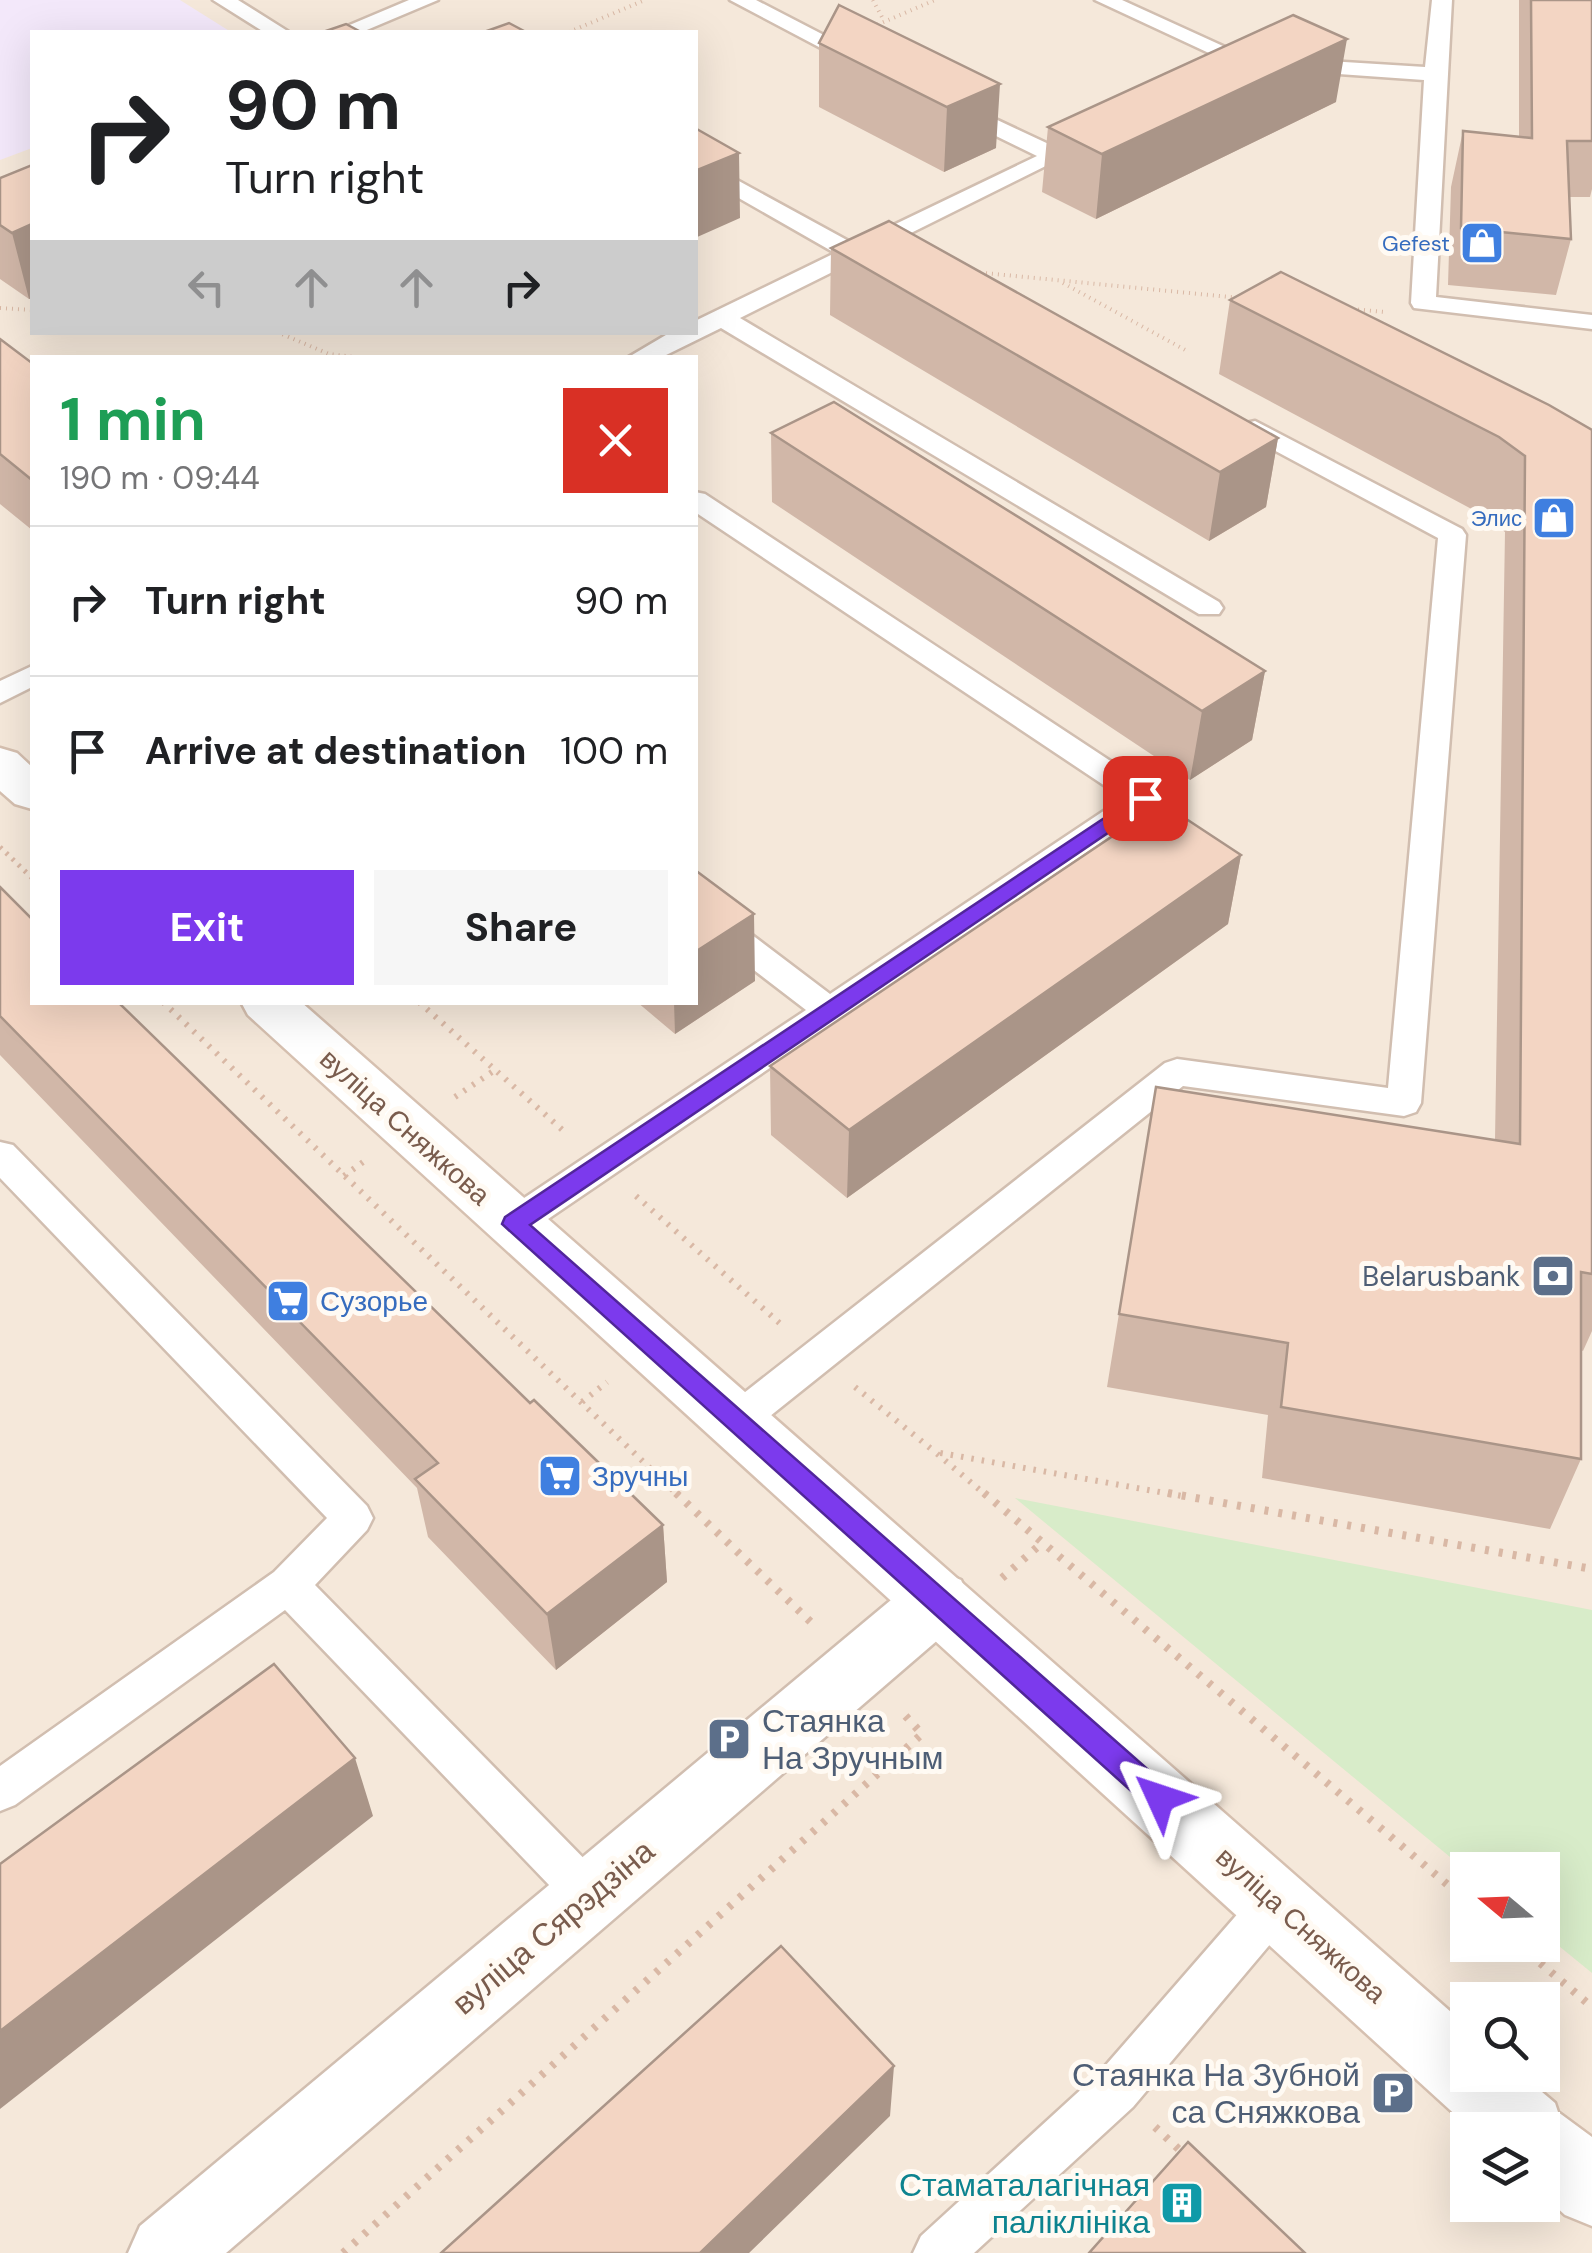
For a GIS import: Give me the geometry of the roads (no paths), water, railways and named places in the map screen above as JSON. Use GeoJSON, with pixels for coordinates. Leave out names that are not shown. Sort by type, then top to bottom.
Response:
{"type":"FeatureCollection","features":[{"type":"Feature","properties":{"kind":"street"},"geometry":{"type":"LineString","coordinates":[[0,765],[30,791]]}},
{"type":"Feature","properties":{"kind":"street","name":"вуліца Сняжкова"},"geometry":{"type":"LineString","coordinates":[[270,1005],[1508,2112]]}},
{"type":"Feature","properties":{"kind":"street","name":"вуліца Сярэдзіна"},"geometry":{"type":"LineString","coordinates":[[167,2253],[590,1896],[874,1684],[938,1600]]}},
{"type":"Feature","properties":{"kind":"street"},"geometry":{"type":"LineString","coordinates":[[1560,2159],[1592,2188]]}},
{"type":"Feature","properties":{"kind":"lane"},"geometry":{"type":"LineString","coordinates":[[223,0],[275,30]]}},
{"type":"Feature","properties":{"kind":"lane"},"geometry":{"type":"LineString","coordinates":[[349,30],[428,0]]}},
{"type":"Feature","properties":{"kind":"lane"},"geometry":{"type":"LineString","coordinates":[[740,0],[884,71]]}},
{"type":"Feature","properties":{"kind":"lane"},"geometry":{"type":"LineString","coordinates":[[1105,0],[1247,62],[1436,74]]}},
{"type":"Feature","properties":{"kind":"lane"},"geometry":{"type":"LineString","coordinates":[[1442,0],[1423,303],[1592,322]]}},
{"type":"Feature","properties":{"kind":"lane"},"geometry":{"type":"LineString","coordinates":[[1212,79],[1247,62]]}},
{"type":"Feature","properties":{"kind":"lane"},"geometry":{"type":"LineString","coordinates":[[935,96],[1055,156]]}},
{"type":"Feature","properties":{"kind":"lane"},"geometry":{"type":"LineString","coordinates":[[698,330],[1108,130]]}},
{"type":"Feature","properties":{"kind":"lane"},"geometry":{"type":"LineString","coordinates":[[698,166],[854,254]]}},
{"type":"Feature","properties":{"kind":"lane"},"geometry":{"type":"LineString","coordinates":[[722,318],[1209,608]]}},
{"type":"Feature","properties":{"kind":"lane"},"geometry":{"type":"LineString","coordinates":[[645,355],[687,335]]}},
{"type":"Feature","properties":{"kind":"lane"},"geometry":{"type":"LineString","coordinates":[[735,1422],[1177,1072],[1404,1104],[1452,535],[1256,429]]}},
{"type":"Feature","properties":{"kind":"lane"},"geometry":{"type":"LineString","coordinates":[[514,1224],[1145,798],[698,502]]}},
{"type":"Feature","properties":{"kind":"lane"},"geometry":{"type":"LineString","coordinates":[[0,694],[30,676]]}},
{"type":"Feature","properties":{"kind":"lane"},"geometry":{"type":"LineString","coordinates":[[698,910],[830,1011]]}},
{"type":"Feature","properties":{"kind":"lane"},"geometry":{"type":"LineString","coordinates":[[0,1155],[353,1518],[288,1585],[0,1791]]}},
{"type":"Feature","properties":{"kind":"lane"},"geometry":{"type":"LineString","coordinates":[[288,1585],[590,1896]]}},
{"type":"Feature","properties":{"kind":"lane"},"geometry":{"type":"LineString","coordinates":[[938,2253],[1116,2090],[1277,1902]]}},
{"type":"Feature","properties":{"kind":"place","name":"Gefest"},"geometry":{"type":"Point","coordinates":[1482,243]}},
{"type":"Feature","properties":{"kind":"place","name":"Элис"},"geometry":{"type":"Point","coordinates":[1554,518]}},
{"type":"Feature","properties":{"kind":"place","name":"Belarusbank"},"geometry":{"type":"Point","coordinates":[1553,1276]}},
{"type":"Feature","properties":{"kind":"place","name":"Сузорье"},"geometry":{"type":"Point","coordinates":[288,1301]}},
{"type":"Feature","properties":{"kind":"place","name":"Зручны"},"geometry":{"type":"Point","coordinates":[560,1476]}},
{"type":"Feature","properties":{"kind":"place","name":"Стаянка На Зручным"},"geometry":{"type":"Point","coordinates":[729,1739]}},
{"type":"Feature","properties":{"kind":"place","name":"Стаянка На Зубной са Сняжкова"},"geometry":{"type":"Point","coordinates":[1393,2093]}},
{"type":"Feature","properties":{"kind":"place","name":"Стаматалагічная паліклініка"},"geometry":{"type":"Point","coordinates":[1182,2203]}}]}
